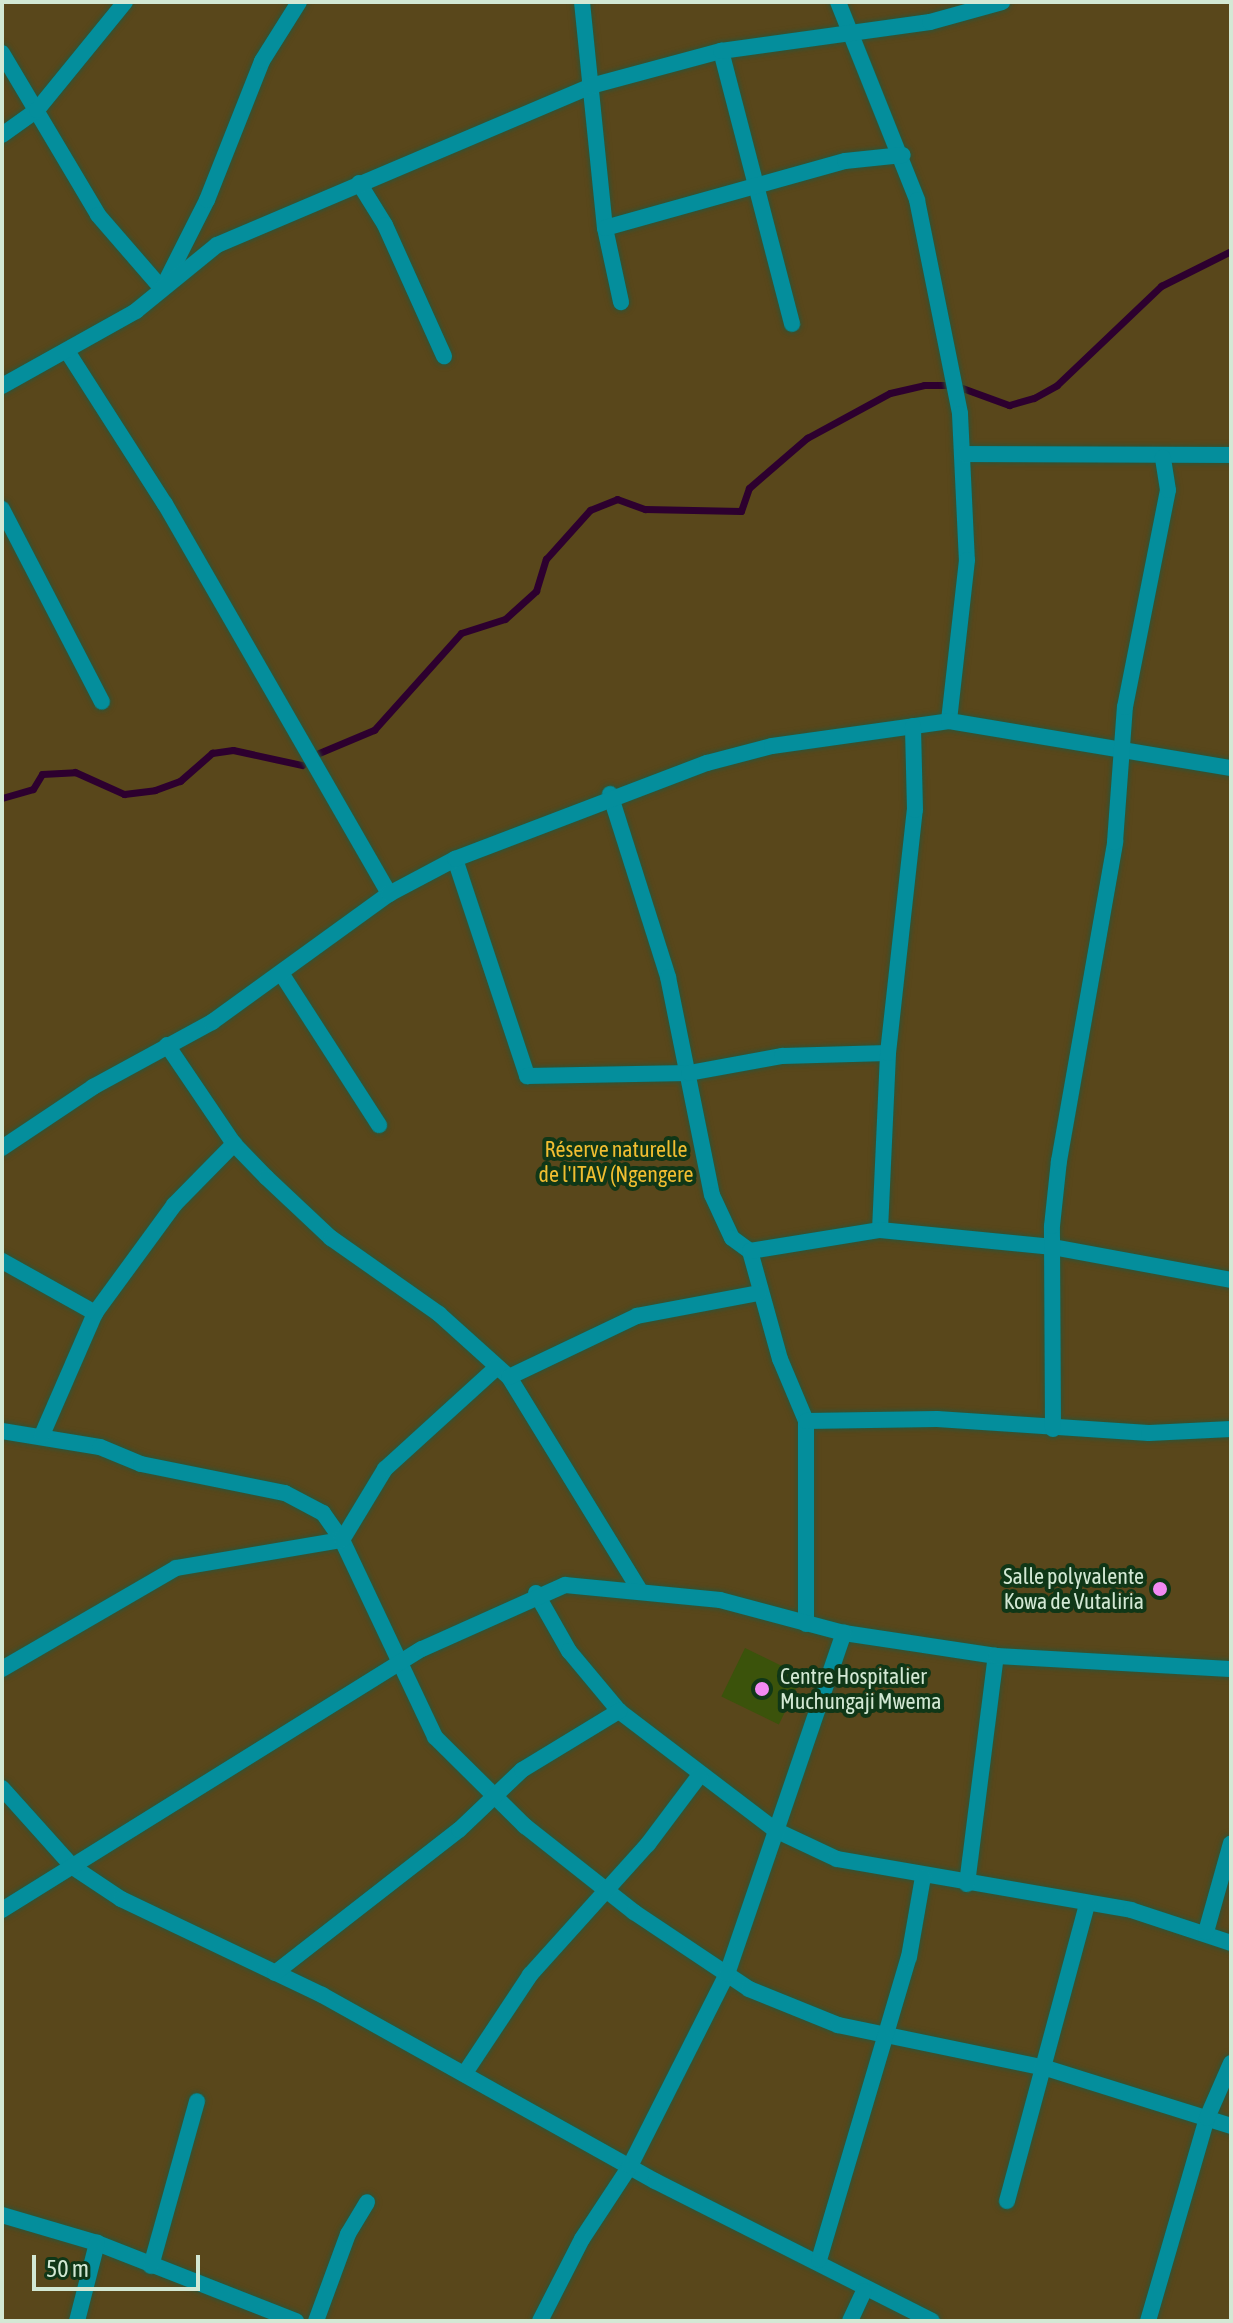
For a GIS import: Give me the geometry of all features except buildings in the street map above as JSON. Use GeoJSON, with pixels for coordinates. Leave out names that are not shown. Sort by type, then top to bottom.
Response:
{"type":"FeatureCollection","features":[{"type":"Feature","properties":{"kind":"street"},"geometry":{"type":"LineString","coordinates":[[2,135],[37,110],[125,2]]}},
{"type":"Feature","properties":{"kind":"street"},"geometry":{"type":"LineString","coordinates":[[162,289],[207,200],[262,61],[299,2]]}},
{"type":"Feature","properties":{"kind":"street"},"geometry":{"type":"LineString","coordinates":[[582,2],[605,228],[621,302]]}},
{"type":"Feature","properties":{"kind":"street"},"geometry":{"type":"LineString","coordinates":[[838,2],[903,155],[943,325],[965,454],[967,560],[949,721]]}},
{"type":"Feature","properties":{"kind":"street"},"geometry":{"type":"LineString","coordinates":[[2,386],[67,351],[162,289],[217,245],[591,86],[721,51],[930,22],[1002,2]]}},
{"type":"Feature","properties":{"kind":"street"},"geometry":{"type":"LineString","coordinates":[[721,51],[752,184],[792,324]]}},
{"type":"Feature","properties":{"kind":"street"},"geometry":{"type":"LineString","coordinates":[[2,53],[98,215],[162,289]]}},
{"type":"Feature","properties":{"kind":"street"},"geometry":{"type":"LineString","coordinates":[[605,228],[752,184],[845,161],[903,155]]}},
{"type":"Feature","properties":{"kind":"street"},"geometry":{"type":"LineString","coordinates":[[359,183],[385,225],[444,356]]}},
{"type":"Feature","properties":{"kind":"street"},"geometry":{"type":"LineString","coordinates":[[67,351],[165,504],[389,894]]}},
{"type":"Feature","properties":{"kind":"street"},"geometry":{"type":"LineString","coordinates":[[965,454],[1120,451],[1163,457],[1231,455]]}},
{"type":"Feature","properties":{"kind":"street"},"geometry":{"type":"LineString","coordinates":[[1053,1429],[1053,1247],[1059,1161],[1115,842],[1119,749],[1168,490],[1163,457]]}},
{"type":"Feature","properties":{"kind":"street"},"geometry":{"type":"LineString","coordinates":[[2,509],[102,702]]}},
{"type":"Feature","properties":{"kind":"street"},"geometry":{"type":"LineString","coordinates":[[2,1148],[281,973],[389,894],[455,859],[610,794],[772,746],[949,721],[1231,768]]}},
{"type":"Feature","properties":{"kind":"street"},"geometry":{"type":"LineString","coordinates":[[880,1230],[888,1053],[915,810],[913,726]]}},
{"type":"Feature","properties":{"kind":"street"},"geometry":{"type":"LineString","coordinates":[[610,794],[668,977],[720,1219],[750,1251],[759,1293],[806,1421],[806,1624]]}},
{"type":"Feature","properties":{"kind":"street"},"geometry":{"type":"LineString","coordinates":[[455,859],[527,1076],[689,1073],[782,1056],[888,1053]]}},
{"type":"Feature","properties":{"kind":"street"},"geometry":{"type":"LineString","coordinates":[[281,973],[379,1125]]}},
{"type":"Feature","properties":{"kind":"street"},"geometry":{"type":"LineString","coordinates":[[167,1045],[234,1144],[331,1238],[439,1314],[503,1372],[640,1591]]}},
{"type":"Feature","properties":{"kind":"street"},"geometry":{"type":"LineString","coordinates":[[42,1435],[95,1313],[174,1205],[234,1144]]}},
{"type":"Feature","properties":{"kind":"street"},"geometry":{"type":"LineString","coordinates":[[750,1251],[880,1230],[1053,1247],[1231,1280]]}},
{"type":"Feature","properties":{"kind":"street"},"geometry":{"type":"LineString","coordinates":[[2,1261],[95,1313]]}},
{"type":"Feature","properties":{"kind":"street"},"geometry":{"type":"LineString","coordinates":[[2,1669],[176,1568],[342,1540],[385,1469],[503,1372],[637,1316],[759,1293]]}},
{"type":"Feature","properties":{"kind":"street"},"geometry":{"type":"LineString","coordinates":[[806,1421],[937,1419],[1053,1429],[1231,1429]]}},
{"type":"Feature","properties":{"kind":"street"},"geometry":{"type":"LineString","coordinates":[[2,1431],[42,1435],[141,1464],[285,1493],[323,1513],[342,1540],[435,1737],[495,1797],[606,1886],[727,1974],[792,2010],[884,2035],[1046,2068],[1231,2126]]}},
{"type":"Feature","properties":{"kind":"street"},"geometry":{"type":"LineString","coordinates":[[2,1910],[400,1666],[536,1593],[565,1585],[720,1600],[844,1633],[996,1656],[1231,1669]]}},
{"type":"Feature","properties":{"kind":"street"},"geometry":{"type":"LineString","coordinates":[[536,1593],[569,1651],[619,1711],[699,1776],[775,1830],[837,1859],[923,1877],[1131,1910],[1206,1932],[1231,1943]]}},
{"type":"Feature","properties":{"kind":"street"},"geometry":{"type":"LineString","coordinates":[[540,2321],[582,2239],[630,2166],[727,1974],[844,1633]]}},
{"type":"Feature","properties":{"kind":"street"},"geometry":{"type":"LineString","coordinates":[[967,1884],[996,1656]]}},
{"type":"Feature","properties":{"kind":"street"},"geometry":{"type":"LineString","coordinates":[[275,1973],[495,1797],[522,1770],[619,1711]]}},
{"type":"Feature","properties":{"kind":"street"},"geometry":{"type":"LineString","coordinates":[[465,2073],[530,1975],[606,1886],[648,1844],[699,1776]]}},
{"type":"Feature","properties":{"kind":"street"},"geometry":{"type":"LineString","coordinates":[[2,1788],[73,1867],[121,1899],[275,1973],[465,2073],[630,2166],[819,2260],[864,2291],[932,2321]]}},
{"type":"Feature","properties":{"kind":"street"},"geometry":{"type":"LineString","coordinates":[[1206,1932],[1231,1843]]}},
{"type":"Feature","properties":{"kind":"street"},"geometry":{"type":"LineString","coordinates":[[819,2260],[909,1957],[923,1877]]}},
{"type":"Feature","properties":{"kind":"street"},"geometry":{"type":"LineString","coordinates":[[1007,2201],[1046,2068],[1087,1904]]}},
{"type":"Feature","properties":{"kind":"street"},"geometry":{"type":"LineString","coordinates":[[1148,2321],[1207,2118],[1231,2063]]}},
{"type":"Feature","properties":{"kind":"street"},"geometry":{"type":"LineString","coordinates":[[151,2266],[197,2101]]}},
{"type":"Feature","properties":{"kind":"street"},"geometry":{"type":"LineString","coordinates":[[316,2321],[348,2234],[367,2202]]}},
{"type":"Feature","properties":{"kind":"street"},"geometry":{"type":"LineString","coordinates":[[2,2215],[97,2243],[261,2314],[296,2321]]}},
{"type":"Feature","properties":{"kind":"street"},"geometry":{"type":"LineString","coordinates":[[77,2321],[97,2243]]}},
{"type":"Feature","properties":{"kind":"street"},"geometry":{"type":"LineString","coordinates":[[850,2321],[864,2291]]}},
{"type":"Feature","properties":{"kind":"green space","name":"Réserve naturelle de l'ITAV (Ngengere"},"geometry":{"type":"Polygon","coordinates":[[[2,2],[1231,2],[1231,2321],[2,2321],[2,2]]]}},
{"type":"Feature","properties":{"kind":"waterway"},"geometry":{"type":"LineString","coordinates":[[319,753],[374,730],[461,633],[505,619],[536,591],[546,559],[590,510],[617,499],[645,509],[741,511],[749,488],[807,438],[890,393],[924,385],[954,385],[1009,405],[1034,398],[1057,385],[1161,286],[1231,251]]}},
{"type":"Feature","properties":{"kind":"waterway"},"geometry":{"type":"LineString","coordinates":[[2,798],[33,789],[42,774],[75,772],[124,794],[155,790],[180,781],[212,753],[233,750],[302,765]]}},
{"type":"Feature","properties":{"kind":"place","name":"Salle polyvalente Kowa de Vutaliria"},"geometry":{"type":"Point","coordinates":[1160,1589]}},
{"type":"Feature","properties":{"kind":"place","name":"Centre Hospitalier Muchungaji Mwema"},"geometry":{"type":"Point","coordinates":[762,1689]}}]}
